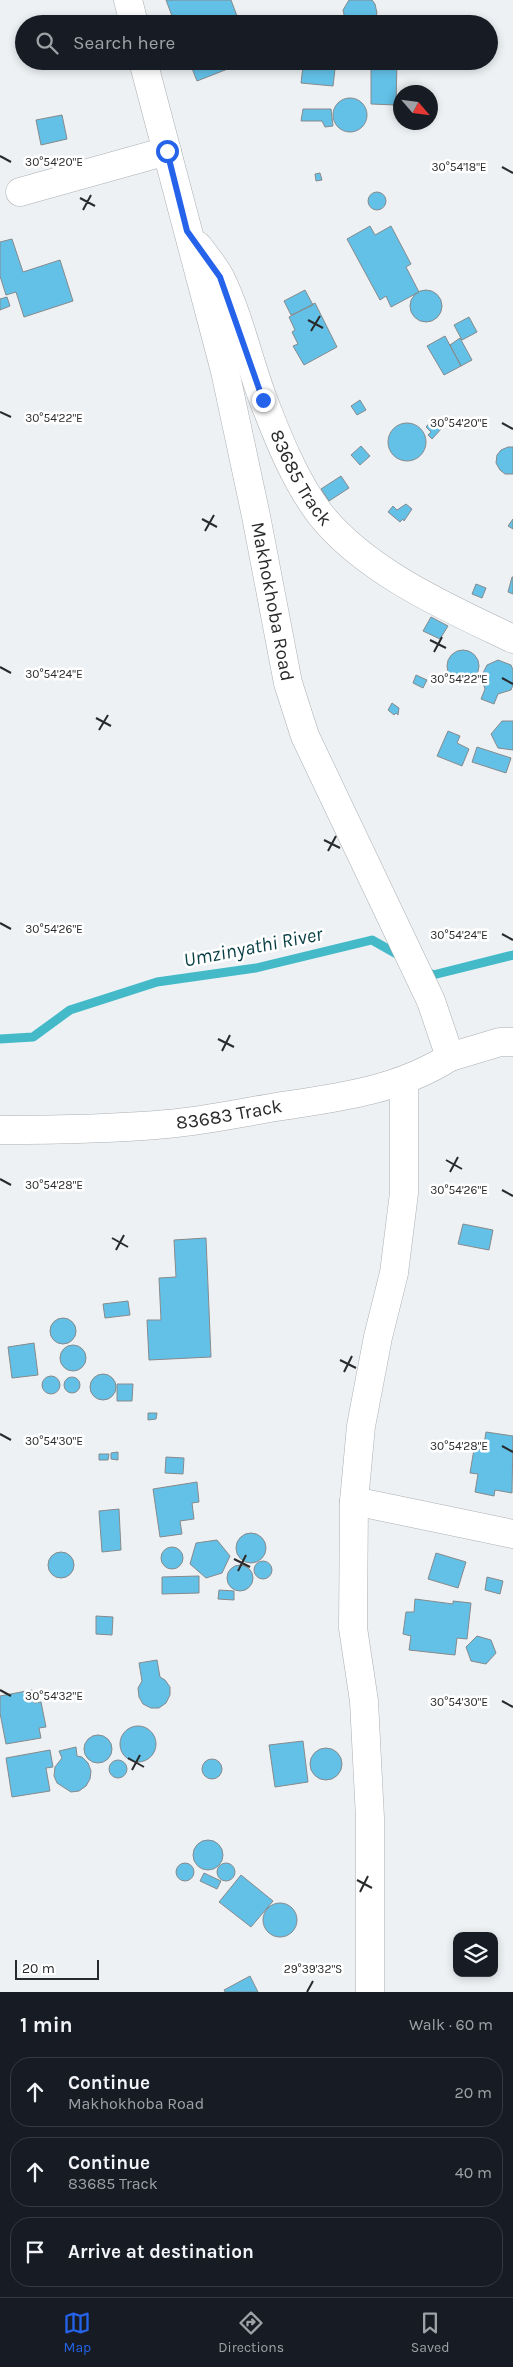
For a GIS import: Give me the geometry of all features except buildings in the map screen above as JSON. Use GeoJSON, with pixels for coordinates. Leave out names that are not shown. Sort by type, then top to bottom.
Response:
{"type":"FeatureCollection","features":[{"type":"Feature","properties":{"kind":"street"},"geometry":{"type":"LineString","coordinates":[[128,0],[132,15]]}},
{"type":"Feature","properties":{"kind":"street","name":"Makhokhoba Road"},"geometry":{"type":"LineString","coordinates":[[145,70],[225,371],[256,516],[288,683],[305,736],[340,813],[378,886],[431,1001],[450,1058]]}},
{"type":"Feature","properties":{"kind":"street"},"geometry":{"type":"LineString","coordinates":[[20,192],[167,151]]}},
{"type":"Feature","properties":{"kind":"street","name":"83685 Track"},"geometry":{"type":"LineString","coordinates":[[187,231],[220,277],[270,416],[304,489],[321,514],[357,551],[388,572],[459,613],[513,639]]}},
{"type":"Feature","properties":{"kind":"street"},"geometry":{"type":"LineString","coordinates":[[450,1058],[500,1042],[513,1042]]}},
{"type":"Feature","properties":{"kind":"street","name":"83683 Track"},"geometry":{"type":"LineString","coordinates":[[0,1130],[60,1130],[168,1124],[348,1096],[404,1081],[428,1071],[450,1058]]}},
{"type":"Feature","properties":{"kind":"street"},"geometry":{"type":"LineString","coordinates":[[370,1992],[370,1818],[364,1701],[353,1628],[354,1501],[361,1426],[378,1337],[394,1273],[404,1194],[404,1081]]}},
{"type":"Feature","properties":{"kind":"street"},"geometry":{"type":"LineString","coordinates":[[354,1501],[513,1534]]}},
{"type":"Feature","properties":{"kind":"waterway","name":"Umzinyathi River"},"geometry":{"type":"LineString","coordinates":[[0,1039],[33,1037],[70,1010],[157,982],[256,968],[372,940],[402,957]]}},
{"type":"Feature","properties":{"kind":"waterway","name":"Umzinyathi River"},"geometry":{"type":"LineString","coordinates":[[424,970],[433,975],[513,955]]}},
{"type":"Feature","properties":{"kind":"route"},"geometry":{"type":"LineString","coordinates":[[167,151],[187,231],[220,277],[263,400]]}}]}
